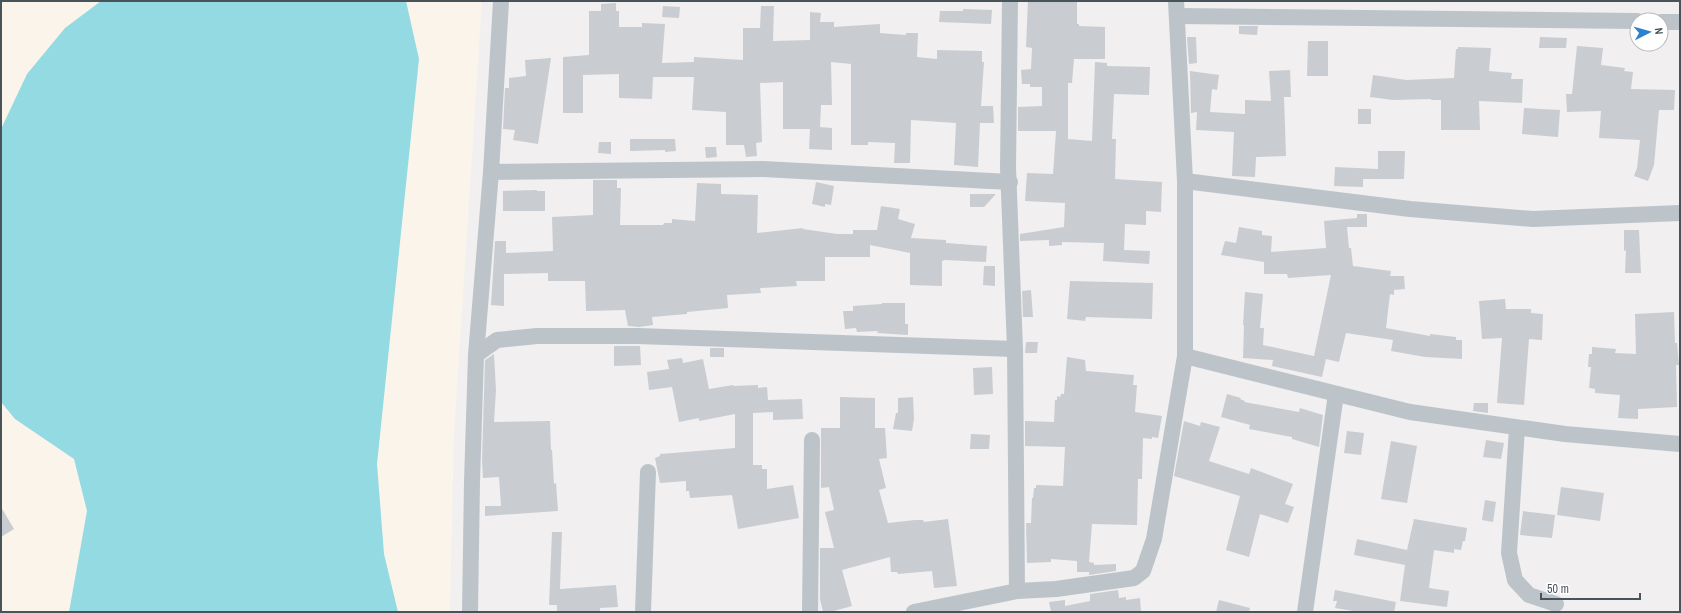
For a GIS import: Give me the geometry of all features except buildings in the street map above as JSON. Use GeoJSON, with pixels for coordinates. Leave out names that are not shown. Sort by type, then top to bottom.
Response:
{"type":"FeatureCollection","features":[{"type":"Feature","properties":{"kind":"street"},"geometry":{"type":"LineString","coordinates":[[470,612],[476,355],[491,172],[501,1]]}},
{"type":"Feature","properties":{"kind":"street"},"geometry":{"type":"LineString","coordinates":[[1010,1],[1008,166],[1010,182],[1015,349],[1017,591]]}},
{"type":"Feature","properties":{"kind":"street"},"geometry":{"type":"LineString","coordinates":[[914,612],[1017,591],[1056,589],[1134,578],[1143,571],[1154,539],[1185,356],[1185,181],[1176,8],[1629,21]]}},
{"type":"Feature","properties":{"kind":"street"},"geometry":{"type":"LineString","coordinates":[[1669,22],[1680,22]]}},
{"type":"Feature","properties":{"kind":"street"},"geometry":{"type":"LineString","coordinates":[[491,172],[763,169],[1010,182]]}},
{"type":"Feature","properties":{"kind":"street"},"geometry":{"type":"LineString","coordinates":[[1185,181],[1410,209],[1533,219],[1680,213]]}},
{"type":"Feature","properties":{"kind":"street"},"geometry":{"type":"LineString","coordinates":[[476,355],[497,340],[537,336],[637,336],[1015,349]]}},
{"type":"Feature","properties":{"kind":"street"},"geometry":{"type":"LineString","coordinates":[[1185,356],[1410,412],[1565,434],[1680,444]]}},
{"type":"Feature","properties":{"kind":"street"},"geometry":{"type":"LineString","coordinates":[[1305,612],[1336,394]]}},
{"type":"Feature","properties":{"kind":"street"},"geometry":{"type":"LineString","coordinates":[[1517,428],[1509,553],[1515,580],[1529,595],[1556,604]]}},
{"type":"Feature","properties":{"kind":"street"},"geometry":{"type":"LineString","coordinates":[[810,612],[812,440]]}},
{"type":"Feature","properties":{"kind":"street"},"geometry":{"type":"LineString","coordinates":[[643,612],[648,472]]}},
{"type":"Feature","properties":{"kind":"shaded area"},"geometry":{"type":"Polygon","coordinates":[[[1,1],[482,1],[454,435],[450,612],[1,612],[1,1]]]}},
{"type":"Feature","properties":{"kind":"water"},"geometry":{"type":"Polygon","coordinates":[[[101,1],[406,1],[419,59],[377,464],[384,554],[398,612],[69,612],[87,511],[74,459],[15,419],[1,402],[1,129],[27,74],[65,28],[101,1]]]}}]}
